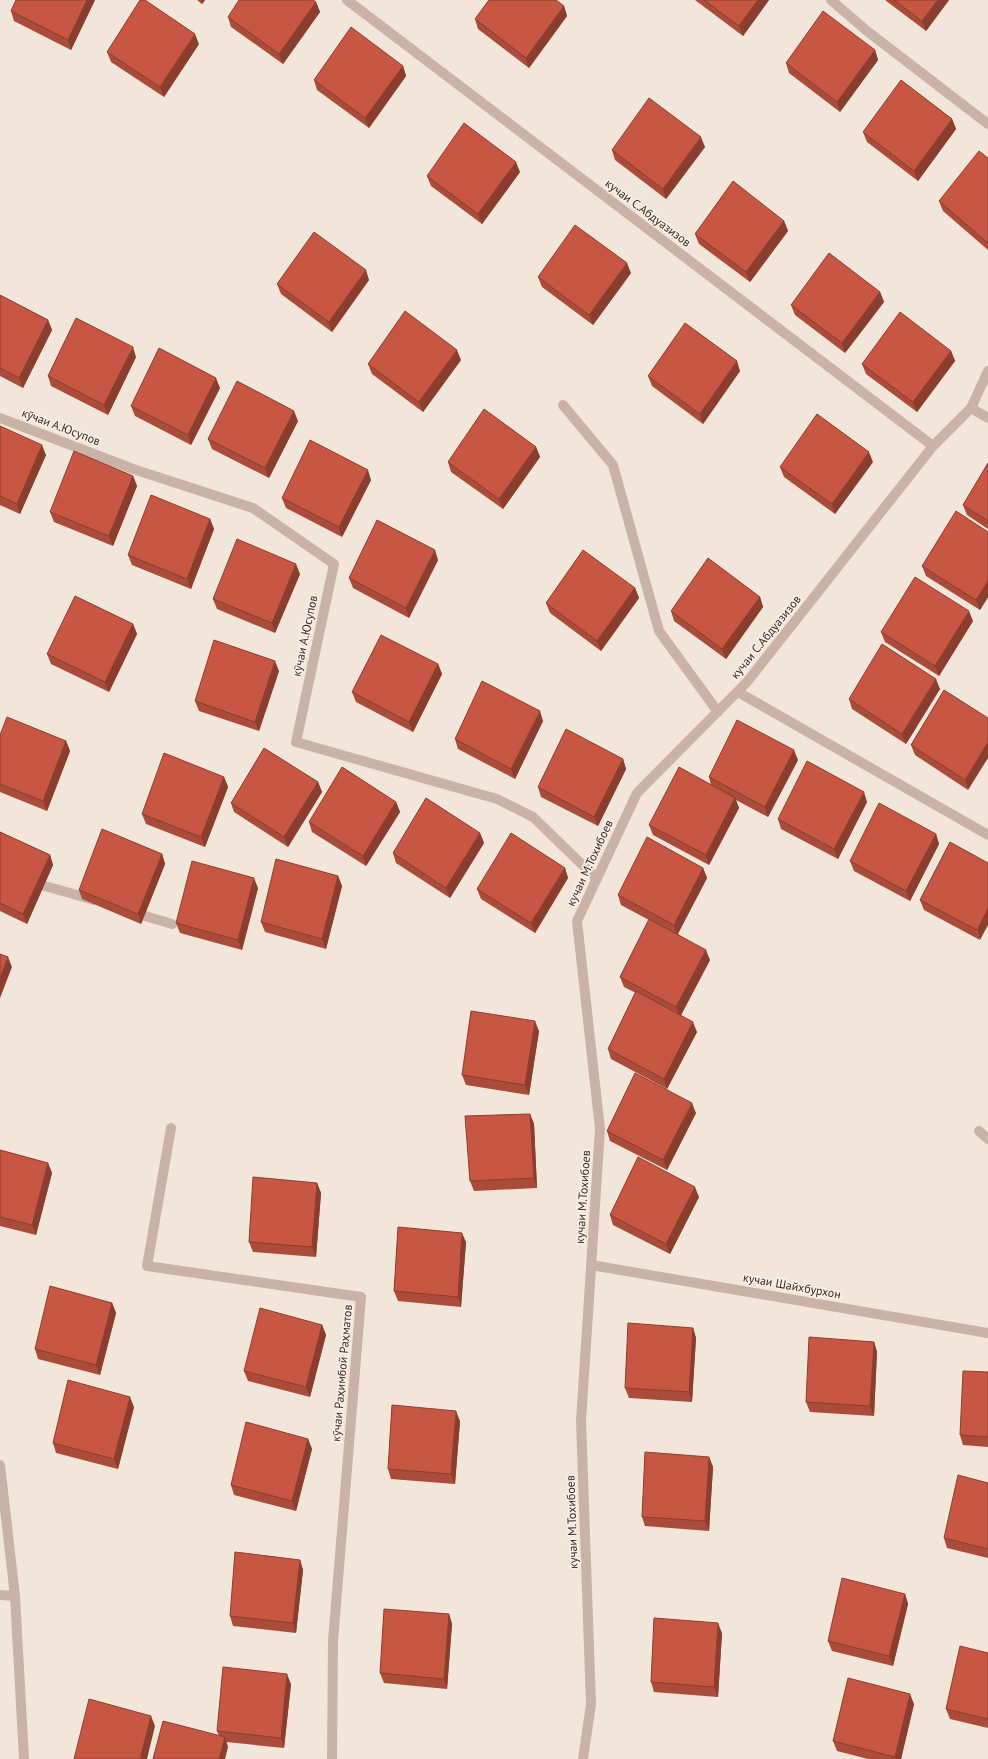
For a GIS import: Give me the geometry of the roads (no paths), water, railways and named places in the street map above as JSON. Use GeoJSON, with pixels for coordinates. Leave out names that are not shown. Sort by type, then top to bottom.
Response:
{"type":"FeatureCollection","features":[{"type":"Feature","properties":{"kind":"street","name":"кучаи С.Абдуазизов"},"geometry":{"type":"LineString","coordinates":[[346,0],[933,446]]}},
{"type":"Feature","properties":{"kind":"street"},"geometry":{"type":"LineString","coordinates":[[831,0],[867,31],[988,124]]}},
{"type":"Feature","properties":{"kind":"street","name":"кучаи С.Абдуазизов"},"geometry":{"type":"LineString","coordinates":[[988,371],[971,408],[933,446],[738,692],[988,835]]}},
{"type":"Feature","properties":{"kind":"street"},"geometry":{"type":"LineString","coordinates":[[562,405],[614,465],[659,631],[718,712]]}},
{"type":"Feature","properties":{"kind":"street"},"geometry":{"type":"LineString","coordinates":[[971,408],[988,418]]}},
{"type":"Feature","properties":{"kind":"street","name":"кӯчаи А.Юсупов"},"geometry":{"type":"LineString","coordinates":[[0,418],[134,469],[253,508],[334,564],[296,742],[497,799],[533,817],[597,879]]}},
{"type":"Feature","properties":{"kind":"street","name":"кучаи М.Тохибоев"},"geometry":{"type":"LineString","coordinates":[[583,1759],[591,1704],[581,1420],[600,1129],[578,921],[637,793],[738,692]]}},
{"type":"Feature","properties":{"kind":"street"},"geometry":{"type":"LineString","coordinates":[[22,879],[105,904]]}},
{"type":"Feature","properties":{"kind":"street"},"geometry":{"type":"LineString","coordinates":[[120,908],[172,924]]}},
{"type":"Feature","properties":{"kind":"street","name":"кӯчаи Раҳимбой Раҳматов"},"geometry":{"type":"LineString","coordinates":[[170,1128],[147,1266],[361,1297],[333,1641],[332,1759]]}},
{"type":"Feature","properties":{"kind":"street"},"geometry":{"type":"LineString","coordinates":[[979,1132],[988,1139]]}},
{"type":"Feature","properties":{"kind":"street","name":"кучаи Шайхбурхон"},"geometry":{"type":"LineString","coordinates":[[592,1265],[988,1332]]}},
{"type":"Feature","properties":{"kind":"street"},"geometry":{"type":"LineString","coordinates":[[0,1465],[15,1596],[24,1759]]}},
{"type":"Feature","properties":{"kind":"street"},"geometry":{"type":"LineString","coordinates":[[0,1595],[15,1596]]}}]}
